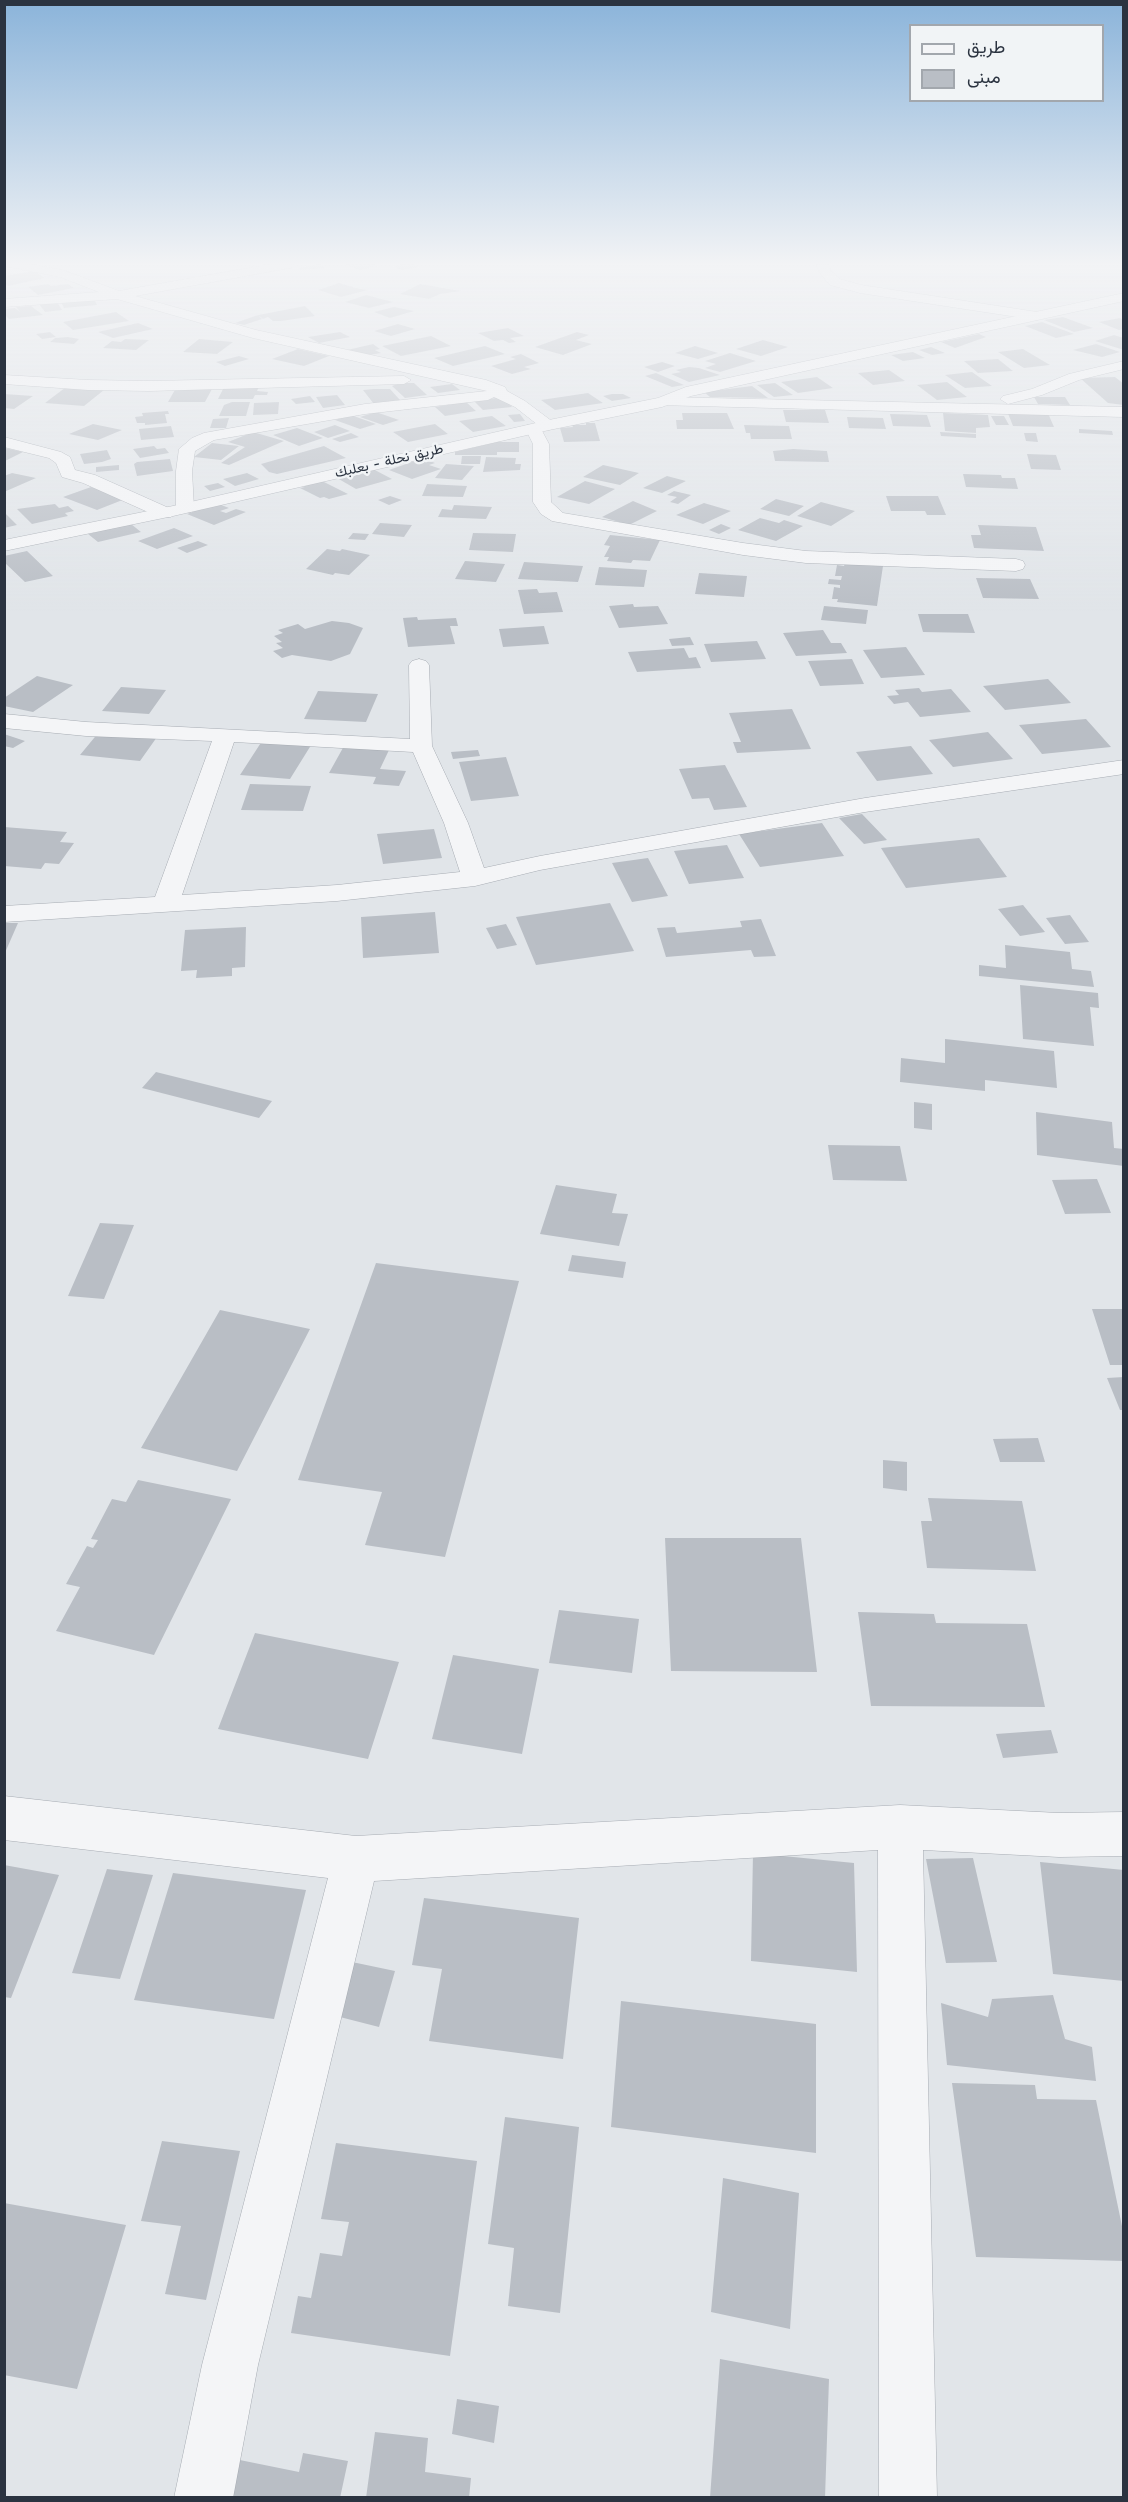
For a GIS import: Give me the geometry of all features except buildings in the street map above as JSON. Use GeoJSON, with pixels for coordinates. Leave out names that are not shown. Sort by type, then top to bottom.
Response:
{"type":"FeatureCollection","features":[{"type":"Feature","properties":{"kind":"street"},"geometry":{"type":"LineString","coordinates":[[16,380],[98,385],[243,386],[401,380]]}},
{"type":"Feature","properties":{"kind":"street"},"geometry":{"type":"LineString","coordinates":[[459,380],[486,385],[500,390],[499,393]]}},
{"type":"Feature","properties":{"kind":"street","name":"طريق نحلة - بعلبك"},"geometry":{"type":"LineString","coordinates":[[4,546],[165,513],[541,427],[662,402],[686,392],[743,380]]}},
{"type":"Feature","properties":{"kind":"street"},"geometry":{"type":"LineString","coordinates":[[975,408],[1037,392],[1067,380]]}},
{"type":"Feature","properties":{"kind":"street"},"geometry":{"type":"LineString","coordinates":[[185,508],[184,471],[188,450],[198,441],[210,436],[365,409],[499,393],[520,404],[541,427],[542,502],[547,510],[558,517],[743,549],[806,557],[1016,565]]}},
{"type":"Feature","properties":{"kind":"street"},"geometry":{"type":"LineString","coordinates":[[662,402],[1124,412]]}},
{"type":"Feature","properties":{"kind":"street"},"geometry":{"type":"LineString","coordinates":[[4,442],[55,455],[64,461],[68,472],[165,513]]}},
{"type":"Feature","properties":{"kind":"street"},"geometry":{"type":"LineString","coordinates":[[419,665],[421,746],[456,823],[475,878]]}},
{"type":"Feature","properties":{"kind":"street"},"geometry":{"type":"LineString","coordinates":[[4,721],[86,729],[421,746]]}},
{"type":"Feature","properties":{"kind":"street"},"geometry":{"type":"LineString","coordinates":[[166,903],[225,735]]}},
{"type":"Feature","properties":{"kind":"street"},"geometry":{"type":"LineString","coordinates":[[4,914],[337,892],[475,878],[540,863],[865,805],[1014,781],[1124,767]]}},
{"type":"Feature","properties":{"kind":"street"},"geometry":{"type":"LineString","coordinates":[[4,1818],[356,1858],[900,1827],[1059,1835],[1124,1834]]}},
{"type":"Feature","properties":{"kind":"street"},"geometry":{"type":"LineString","coordinates":[[900,1827],[908,2498]]}},
{"type":"Feature","properties":{"kind":"street"},"geometry":{"type":"LineString","coordinates":[[203,2498],[230,2365],[356,1858]]}}]}
